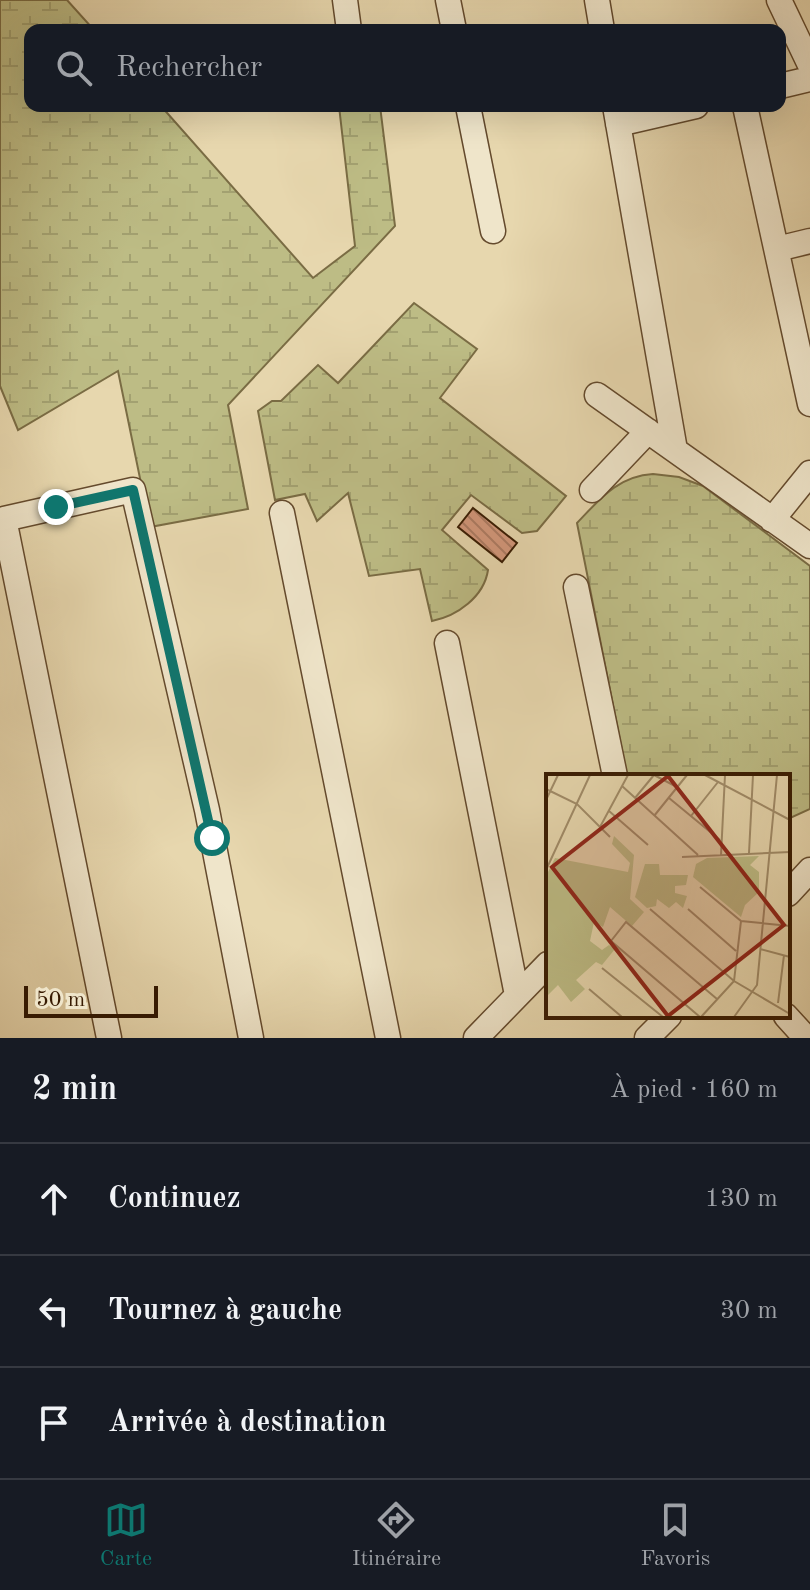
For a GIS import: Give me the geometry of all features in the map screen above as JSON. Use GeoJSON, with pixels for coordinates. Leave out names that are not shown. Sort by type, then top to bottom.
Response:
{"type":"FeatureCollection","features":[{"type":"Feature","properties":{"kind":"street"},"geometry":{"type":"LineString","coordinates":[[345,0],[348,24]]}},
{"type":"Feature","properties":{"kind":"street"},"geometry":{"type":"LineString","coordinates":[[448,0],[453,24]]}},
{"type":"Feature","properties":{"kind":"street"},"geometry":{"type":"LineString","coordinates":[[597,0],[601,24]]}},
{"type":"Feature","properties":{"kind":"street"},"geometry":{"type":"LineString","coordinates":[[779,0],[810,65]]}},
{"type":"Feature","properties":{"kind":"street"},"geometry":{"type":"LineString","coordinates":[[786,85],[810,79]]}},
{"type":"Feature","properties":{"kind":"street"},"geometry":{"type":"LineString","coordinates":[[469,112],[493,231]]}},
{"type":"Feature","properties":{"kind":"street"},"geometry":{"type":"LineString","coordinates":[[643,112],[617,115],[675,450]]}},
{"type":"Feature","properties":{"kind":"street"},"geometry":{"type":"LineString","coordinates":[[746,112],[810,404]]}},
{"type":"Feature","properties":{"kind":"street"},"geometry":{"type":"LineString","coordinates":[[777,249],[810,241]]}},
{"type":"Feature","properties":{"kind":"street"},"geometry":{"type":"LineString","coordinates":[[597,395],[810,546]]}},
{"type":"Feature","properties":{"kind":"street"},"geometry":{"type":"LineString","coordinates":[[592,490],[648,431]]}},
{"type":"Feature","properties":{"kind":"street"},"geometry":{"type":"LineString","coordinates":[[772,520],[810,473]]}},
{"type":"Feature","properties":{"kind":"street"},"geometry":{"type":"LineString","coordinates":[[109,1038],[4,519],[133,490],[207,810],[251,1038]]}},
{"type":"Feature","properties":{"kind":"street"},"geometry":{"type":"LineString","coordinates":[[282,513],[388,1038]]}},
{"type":"Feature","properties":{"kind":"street"},"geometry":{"type":"LineString","coordinates":[[576,587],[615,774]]}},
{"type":"Feature","properties":{"kind":"street"},"geometry":{"type":"LineString","coordinates":[[447,643],[517,995]]}},
{"type":"Feature","properties":{"kind":"street"},"geometry":{"type":"LineString","coordinates":[[790,892],[810,870]]}},
{"type":"Feature","properties":{"kind":"street"},"geometry":{"type":"LineString","coordinates":[[476,1038],[546,966]]}},
{"type":"Feature","properties":{"kind":"street"},"geometry":{"type":"LineString","coordinates":[[647,1038],[667,1018]]}},
{"type":"Feature","properties":{"kind":"street"},"geometry":{"type":"LineString","coordinates":[[788,1018],[806,1038]]}},
{"type":"Feature","properties":{"kind":"green space"},"geometry":{"type":"Polygon","coordinates":[[[0,0],[67,0],[89,24],[24,24],[24,112],[166,112],[313,278],[355,246],[340,112],[381,112],[395,226],[228,405],[248,509],[150,527],[118,371],[18,430],[0,386],[0,0]]]}},
{"type":"Feature","properties":{"kind":"green space"},"geometry":{"type":"Polygon","coordinates":[[[414,303],[477,349],[440,398],[566,496],[537,531],[522,533],[471,495],[442,530],[488,570],[485,580],[468,604],[451,615],[432,621],[420,569],[369,576],[348,493],[317,521],[305,494],[275,500],[258,411],[272,401],[281,401],[318,365],[338,383],[414,303]]]}},
{"type":"Feature","properties":{"kind":"green space"},"geometry":{"type":"Polygon","coordinates":[[[641,476],[679,477],[703,486],[810,566],[810,809],[790,818],[790,774],[627,774],[577,523],[602,497],[620,484],[641,476]]]}},
{"type":"Feature","properties":{"kind":"building"},"geometry":{"type":"Polygon","coordinates":[[[473,508],[517,543],[502,562],[458,527],[473,508]]]}},
{"type":"Feature","properties":{"kind":"route"},"geometry":{"type":"LineString","coordinates":[[56,507],[133,490],[212,838]]}}]}
